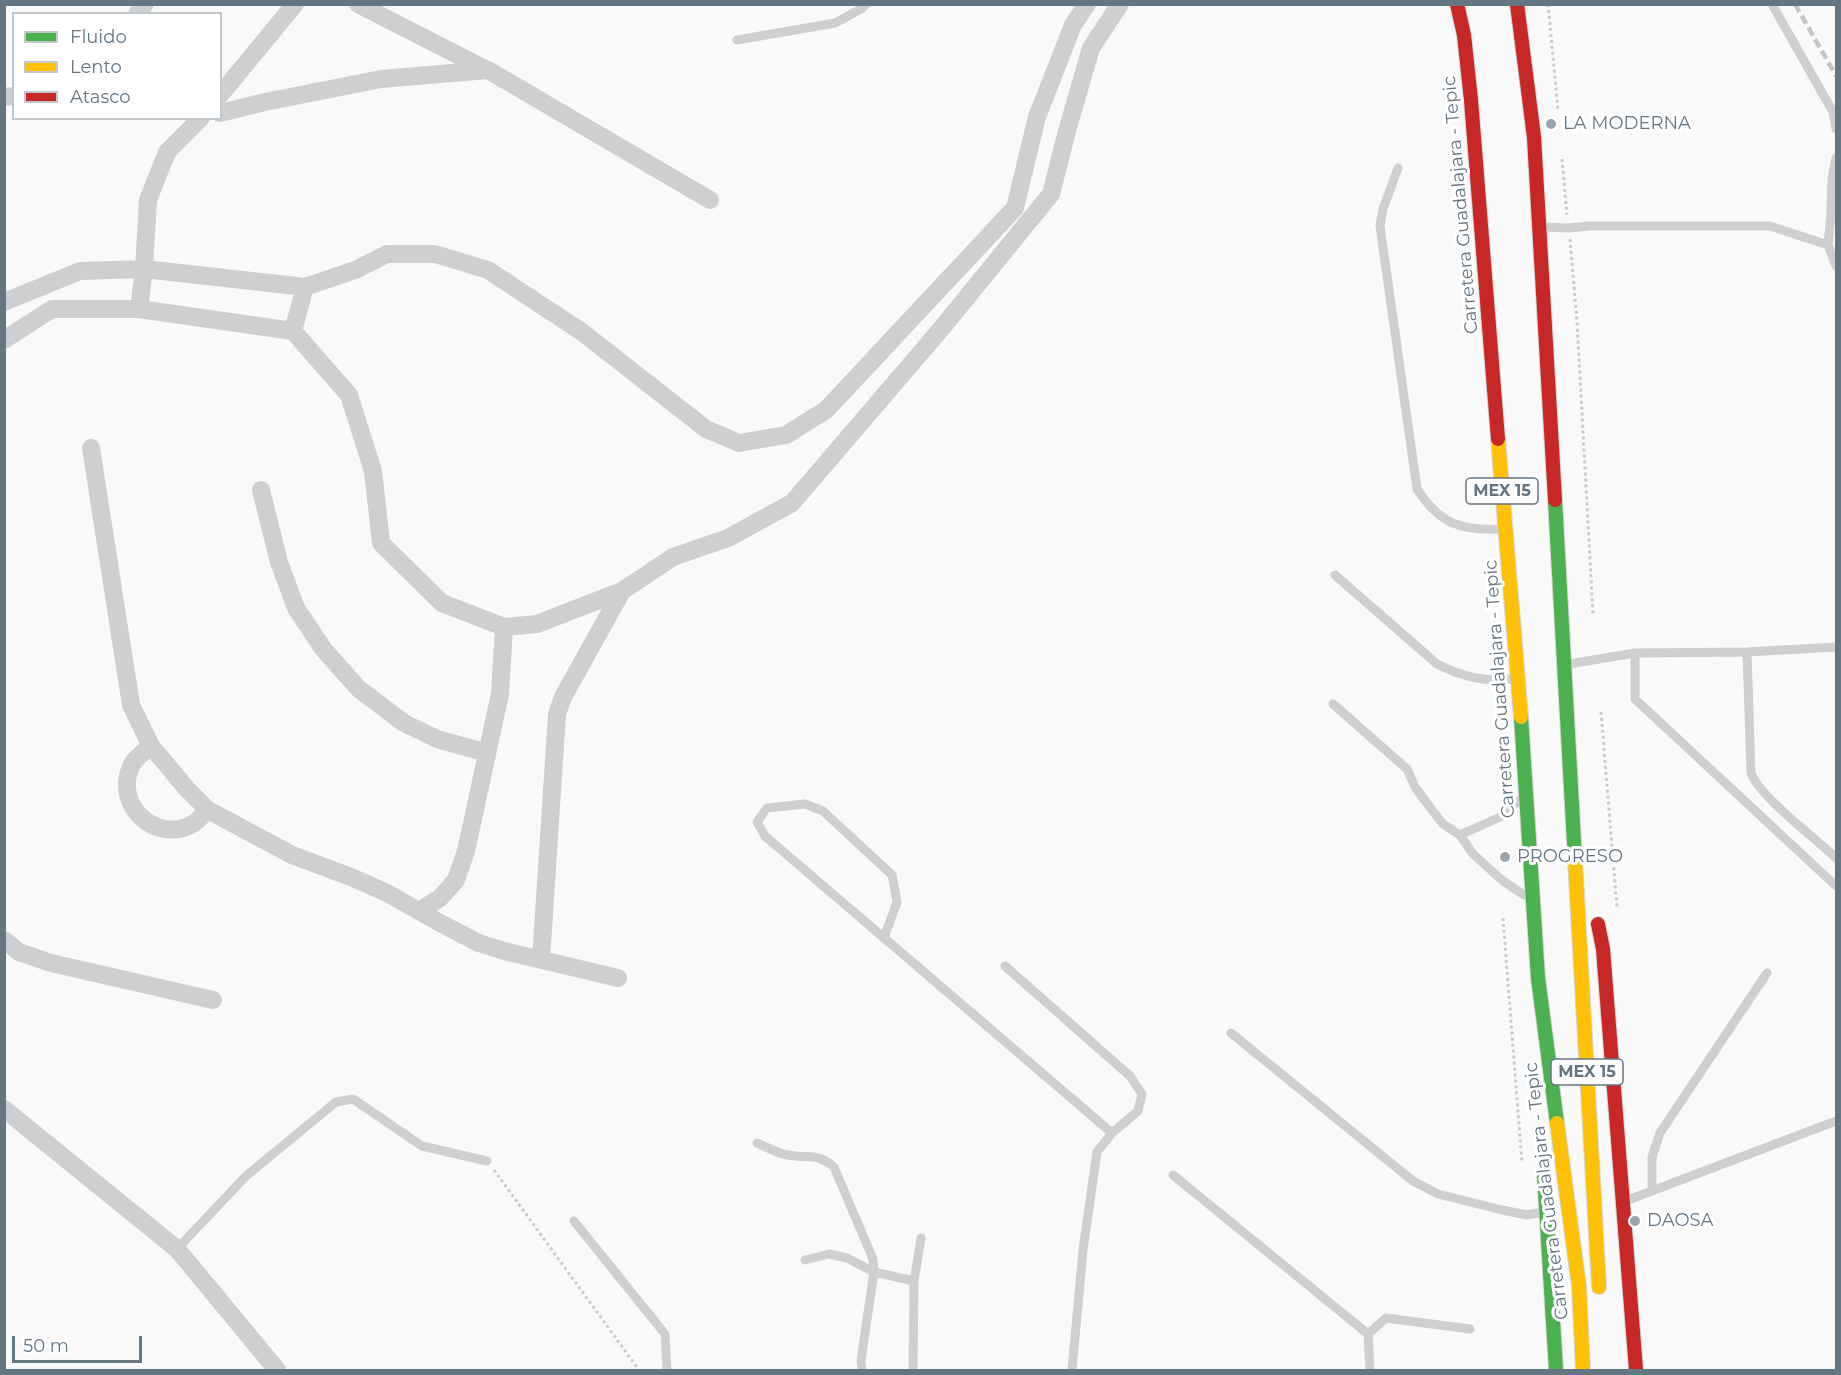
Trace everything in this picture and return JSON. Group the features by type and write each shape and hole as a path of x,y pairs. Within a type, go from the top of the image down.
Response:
{"highway":[{"name":"Carretera Guadalajara - Tepic","path":"1457,4 1464,35 1471,100 1527,793 1538,978 1579,1287 1583,1371"},
{"name":"MEX 15","path":"1517,4 1534,137 1601,1304"},
{"path":"1570,773 1589,879"},
{"path":"1596,914 1603,949 1636,1371"},
{"path":"1535,1062 1538,978"},
{"path":"1543,1165 1556,1371"}],"street":[{"path":"222,93 295,4"},
{"path":"358,4 488,70 710,200"},
{"path":"4,302 81,271 144,269 306,287 355,270 387,254 435,254 488,270 582,332 706,429 740,443 786,435 826,410 1015,208 1038,117 1073,25 1087,4"},
{"path":"4,340 52,309 139,309 293,331 349,395 373,471 381,543 442,603 504,627 537,624 622,591 673,557 728,538 792,503 941,329 1051,194 1091,48 1120,4"},
{"path":"222,113 381,79 488,70"},
{"path":"1048,89 1076,100"},
{"path":"139,309 148,200 167,152 199,120"},
{"path":"1025,166 1056,175"},
{"path":"293,331 306,287"},
{"path":"918,312 941,329"},
{"path":"91,448 131,705 151,746 187,789 208,810 292,855 378,889 479,943 618,978"},
{"path":"261,490 279,562 296,608 324,650 359,688 404,723 437,739 487,753"},
{"path":"541,960 557,714 563,697 622,591"},
{"path":"419,911 440,898 456,880 466,851 500,694 504,627"},
{"path":"151,746 134,762 126,784 131,806 147,823 169,830 191,825 208,810"},
{"path":"4,940 19,952 51,963 213,1000"},
{"path":"4,1109 177,1249 278,1371"}],"lane":[{"path":"737,40 835,23 866,4"},
{"path":"1773,6 1833,112 1836,129"},
{"path":"1836,158 1832,178 1828,245 1836,266"},
{"path":"1398,168 1383,209 1380,226 1417,489 1427,504 1451,524 1486,530 1506,528"},
{"path":"1539,226 1569,228 1589,226 1770,226 1828,245"},
{"path":"1335,575 1437,664 1456,673 1493,681 1518,678"},
{"path":"1564,664 1635,653 1747,652 1836,647"},
{"path":"1747,652 1751,773 1755,783 1836,858"},
{"path":"1635,653 1635,699 1836,886"},
{"path":"1333,704 1407,769 1415,787 1443,824 1460,835 1473,854 1486,867 1533,901"},
{"path":"1460,835 1500,817 1527,793"},
{"path":"884,938 897,902 892,875 824,811 805,804 767,808 758,822 765,836 884,938 1112,1133"},
{"path":"1005,966 1130,1076 1142,1094 1138,1111 1112,1133 1097,1152 1083,1250 1072,1371"},
{"path":"1652,1191 1652,1157 1660,1133 1767,973"},
{"path":"1231,1033 1413,1181 1437,1194 1502,1210 1527,1215 1546,1211"},
{"path":"177,1249 246,1176 336,1102 353,1099 422,1146 487,1161"},
{"path":"1623,1202 1836,1121"},
{"path":"757,1143 788,1155 815,1156 826,1160 834,1167 873,1259 874,1272 861,1360 862,1371"},
{"path":"1173,1175 1368,1334 1370,1371"},
{"path":"574,1221 665,1334 667,1371"},
{"path":"913,1371 914,1281 921,1238"},
{"path":"805,1260 829,1254 847,1258 874,1272 914,1281"},
{"path":"1368,1334 1386,1318 1470,1329"}],"path":[{"path":"1548,4 1558,111"},
{"path":"1562,158 1577,321 1593,615"},
{"path":"1503,918 1515,1088"},
{"path":"487,1161 639,1371"}],"railway":[{"path":"1795,4 1836,76"}],"traffic: fast":[{"path":"1555,500 1575,860"},
{"path":"1521,717 1538,978 1557,1123"},
{"path":"1544,1174 1556,1370"}],"traffic: slow":[{"path":"1498,439 1521,717"},
{"path":"1575,860 1599,1287"},
{"path":"1557,1123 1579,1286 1583,1370"}],"traffic: jam":[{"path":"1457,4 1464,35 1471,100 1498,439"},
{"path":"1517,4 1534,137 1555,500"},
{"path":"1598,924 1603,949 1636,1370"}],"place":[{"name":"LA MODERNA","path":"1551,124"},
{"name":"PROGRESO","path":"1505,857"},
{"name":"DAOSA","path":"1635,1221"}]}
